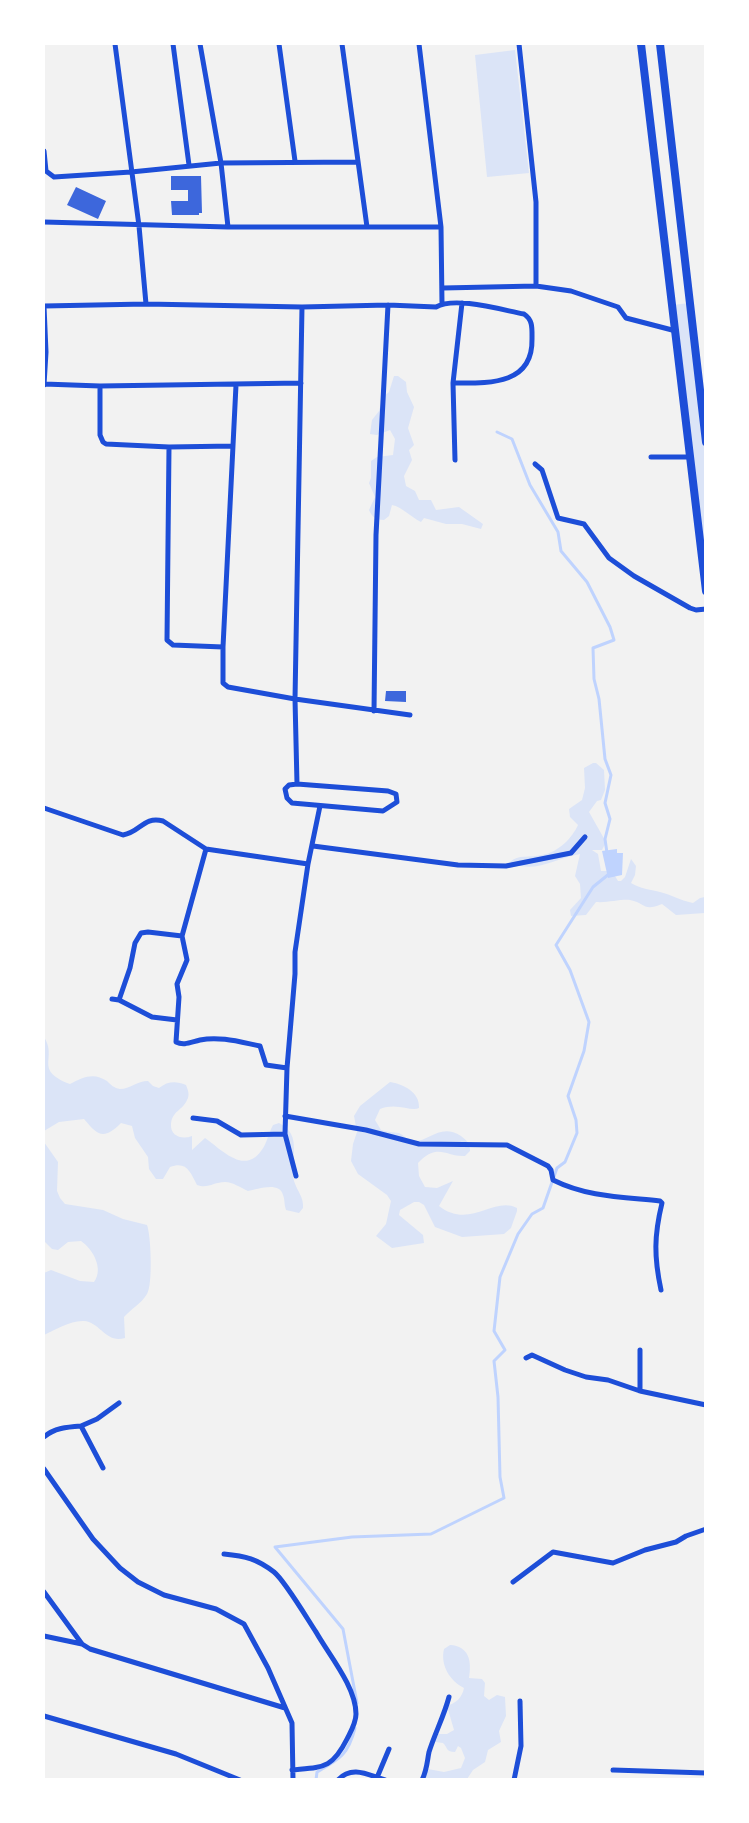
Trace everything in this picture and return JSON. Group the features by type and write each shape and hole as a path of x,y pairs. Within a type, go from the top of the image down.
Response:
{"main road":[{"path":"641,44 705,591"},
{"path":"660,44 705,442"},
{"path":"673,305 689,303"}],"street":[{"path":"115,44 139,226 146,304"},
{"path":"173,44 189,165"},
{"path":"200,44 221,163 228,227"},
{"path":"279,44 295,161"},
{"path":"342,44 367,227"},
{"path":"419,44 441,227 442,303"},
{"path":"519,44 529,118 536,202 536,286"},
{"path":"44,151 46,171 54,177 221,163 358,162"},
{"path":"44,222 139,226 441,227"},
{"path":"442,288 536,286 571,291 618,307 626,318 676,331"},
{"path":"301,383 44,385 46,352 44,306 146,304 436,307 442,303 462,303 524,314 531,321 532,345 526,362 514,375 500,381 486,383 453,383"},
{"path":"454,460 453,383 462,303"},
{"path":"374,711 376,535 388,305"},
{"path":"297,784 295,699 302,307"},
{"path":"236,385 223,647 222,679 225,685 295,699 410,715"},
{"path":"100,386 100,435 106,444 169,447 233,446"},
{"path":"169,447 167,640 173,645 223,647"},
{"path":"651,457 690,457"},
{"path":"535,464 542,470 558,518 584,524 609,558 634,576 690,608 705,609"},
{"path":"297,784 388,791 398,797 397,802 383,811 289,802 284,791 286,786 297,784"},
{"path":"296,1176 285,1134 287,1068 295,952 308,864 320,806"},
{"path":"44,808 123,835 134,832 152,819 163,821 206,849 308,864"},
{"path":"313,846 458,865 506,866 571,853 585,837"},
{"path":"206,849 182,936 186,960 177,984 179,997 176,1041 178,1044 211,1039 260,1046 266,1065 287,1068"},
{"path":"119,1000 130,968 135,943 141,933 182,936"},
{"path":"112,999 119,1000 152,1017 177,1020"},
{"path":"285,1116 366,1130 418,1144 507,1145 548,1166 553,1180 568,1187 603,1196 661,1201 655,1239 655,1264 661,1290"},
{"path":"193,1119 217,1121 242,1136 285,1134"},
{"path":"640,1350 640,1391"},
{"path":"525,1358 532,1355 565,1370 608,1380 640,1391 705,1405"},
{"path":"44,1437 62,1428 81,1426 97,1419 119,1403"},
{"path":"81,1426 103,1468"},
{"path":"44,1468 93,1539 120,1568 138,1582 164,1595 216,1609 244,1624 268,1668 294,1730 293,1779"},
{"path":"513,1582 553,1552 613,1563 645,1550 676,1542 705,1529"},
{"path":"224,1554 248,1556 276,1574 310,1623 351,1691 356,1713 353,1727 342,1750 333,1762 316,1768 292,1770"},
{"path":"44,1592 81,1644"},
{"path":"44,1636 81,1644 122,1660 285,1708"},
{"path":"422,1779 427,1772 429,1753 445,1714 449,1697"},
{"path":"514,1779 518,1771 521,1746 520,1701"},
{"path":"44,1716 176,1754 240,1779"},
{"path":"376,1778 389,1749"},
{"path":"338,1779 353,1770 385,1779"},
{"path":"613,1770 673,1774 705,1773"},
{"path":"636,1779 639,1771"}],"shaded area":[{"path":"515,50 529,173 487,177 475,55"},
{"path":"689,303 705,446 705,591 673,305"},
{"path":"394,376 406,382 407,392 414,407 408,428 414,445 409,450 412,460 404,476 406,486 415,491 419,500 431,500 436,510 459,507 483,524 481,529 424,518 421,522 392,505 389,516 384,520 377,519 370,512 375,497 369,483 371,461 377,457 393,455 395,439 390,430 377,435 370,434 372,420 379,411 383,397 389,392"},
{"path":"593,763 604,770 605,790 601,800 597,801 589,812 606,842 602,850 592,850 598,854 601,871 612,871 618,881 621,881 625,877 631,859 636,866 631,883 693,903 705,897 705,913 676,915 662,904 648,907 626,900 596,902 586,915 571,916 570,910 581,898 580,884 575,876 580,854 536,866 519,866 510,862 520,857 548,853 559,848 572,835 578,825 570,817 569,809 582,800 585,788 584,768"},
{"path":"44,1037 48,1045 49,1069 59,1079 70,1084 93,1076 102,1078 120,1089 148,1081 159,1088 172,1082 186,1085 188,1098 173,1116 171,1128 177,1136 184,1138 192,1136 192,1150 205,1138 233,1158 247,1161 261,1151 273,1125 279,1123 287,1128 293,1141 294,1181 303,1208 299,1213 286,1210 284,1197 278,1188 248,1191 228,1182 197,1185 187,1169 180,1165 170,1167 163,1179 156,1179 149,1169 148,1157 135,1138 132,1126 121,1123 110,1132 101,1134 84,1119 59,1122 44,1131"},
{"path":"390,1082 414,1093 419,1102 419,1108 392,1106 380,1109 375,1120 381,1130 399,1133 411,1141 423,1140 446,1131 461,1136 468,1142 470,1148 465,1156 442,1152 431,1153 418,1163 419,1176 425,1187 437,1188 453,1181 439,1206 450,1212 461,1215 499,1206 508,1205 517,1208 511,1228 504,1234 462,1237 435,1227 424,1205 414,1202 400,1210 399,1215 423,1235 424,1243 392,1248 376,1236 386,1224 391,1201 387,1195 358,1174 351,1161 357,1132 354,1116 360,1106"},
{"path":"44,1142 58,1162 57,1191 65,1204 103,1210 123,1219 147,1225 151,1260 149,1289 142,1301 124,1317 125,1338 118,1339 108,1336 90,1322 84,1321 69,1324 44,1335 44,1273 51,1270 80,1281 94,1282 98,1271 93,1254 81,1241 68,1242 58,1250 52,1249 44,1241"},
{"path":"450,1645 465,1651 470,1666 469,1678 482,1679 485,1683 484,1696 489,1700 497,1695 505,1697 506,1716 499,1731 501,1742 488,1750 485,1762 473,1770 467,1779 423,1780 428,1769 444,1772 461,1768 465,1758 458,1746 455,1752 452,1752 443,1743 435,1742 437,1734 447,1734 454,1730 447,1706 458,1700 464,1688 450,1677 443,1661 444,1649"}],"water":[{"path":"617,849 617,853 623,853 622,875 608,878 602,851"}],"building":[{"path":"171,176 201,176 202,213 172,215 171,201 188,201 188,190 171,190"},
{"path":"76,187 106,201 98,219 67,205"},
{"path":"386,691 406,691 406,702 385,701"}],"waterway":[{"path":"497,432 512,439 530,485 558,532 561,551 587,582 610,627 614,640 593,648 594,679 599,699 605,759 611,775 605,803 610,819 605,839 607,853"},
{"path":"357,1703 343,1629 275,1547 352,1537 431,1534 504,1498 500,1477 498,1397 494,1361 505,1350 494,1331 500,1277 518,1234 532,1214 543,1208 557,1168 565,1162 577,1133 576,1120 568,1096 584,1051 589,1022 570,970 556,945 593,887 609,874"},
{"path":"316,1780 317,1772 346,1750 355,1728"}]}
